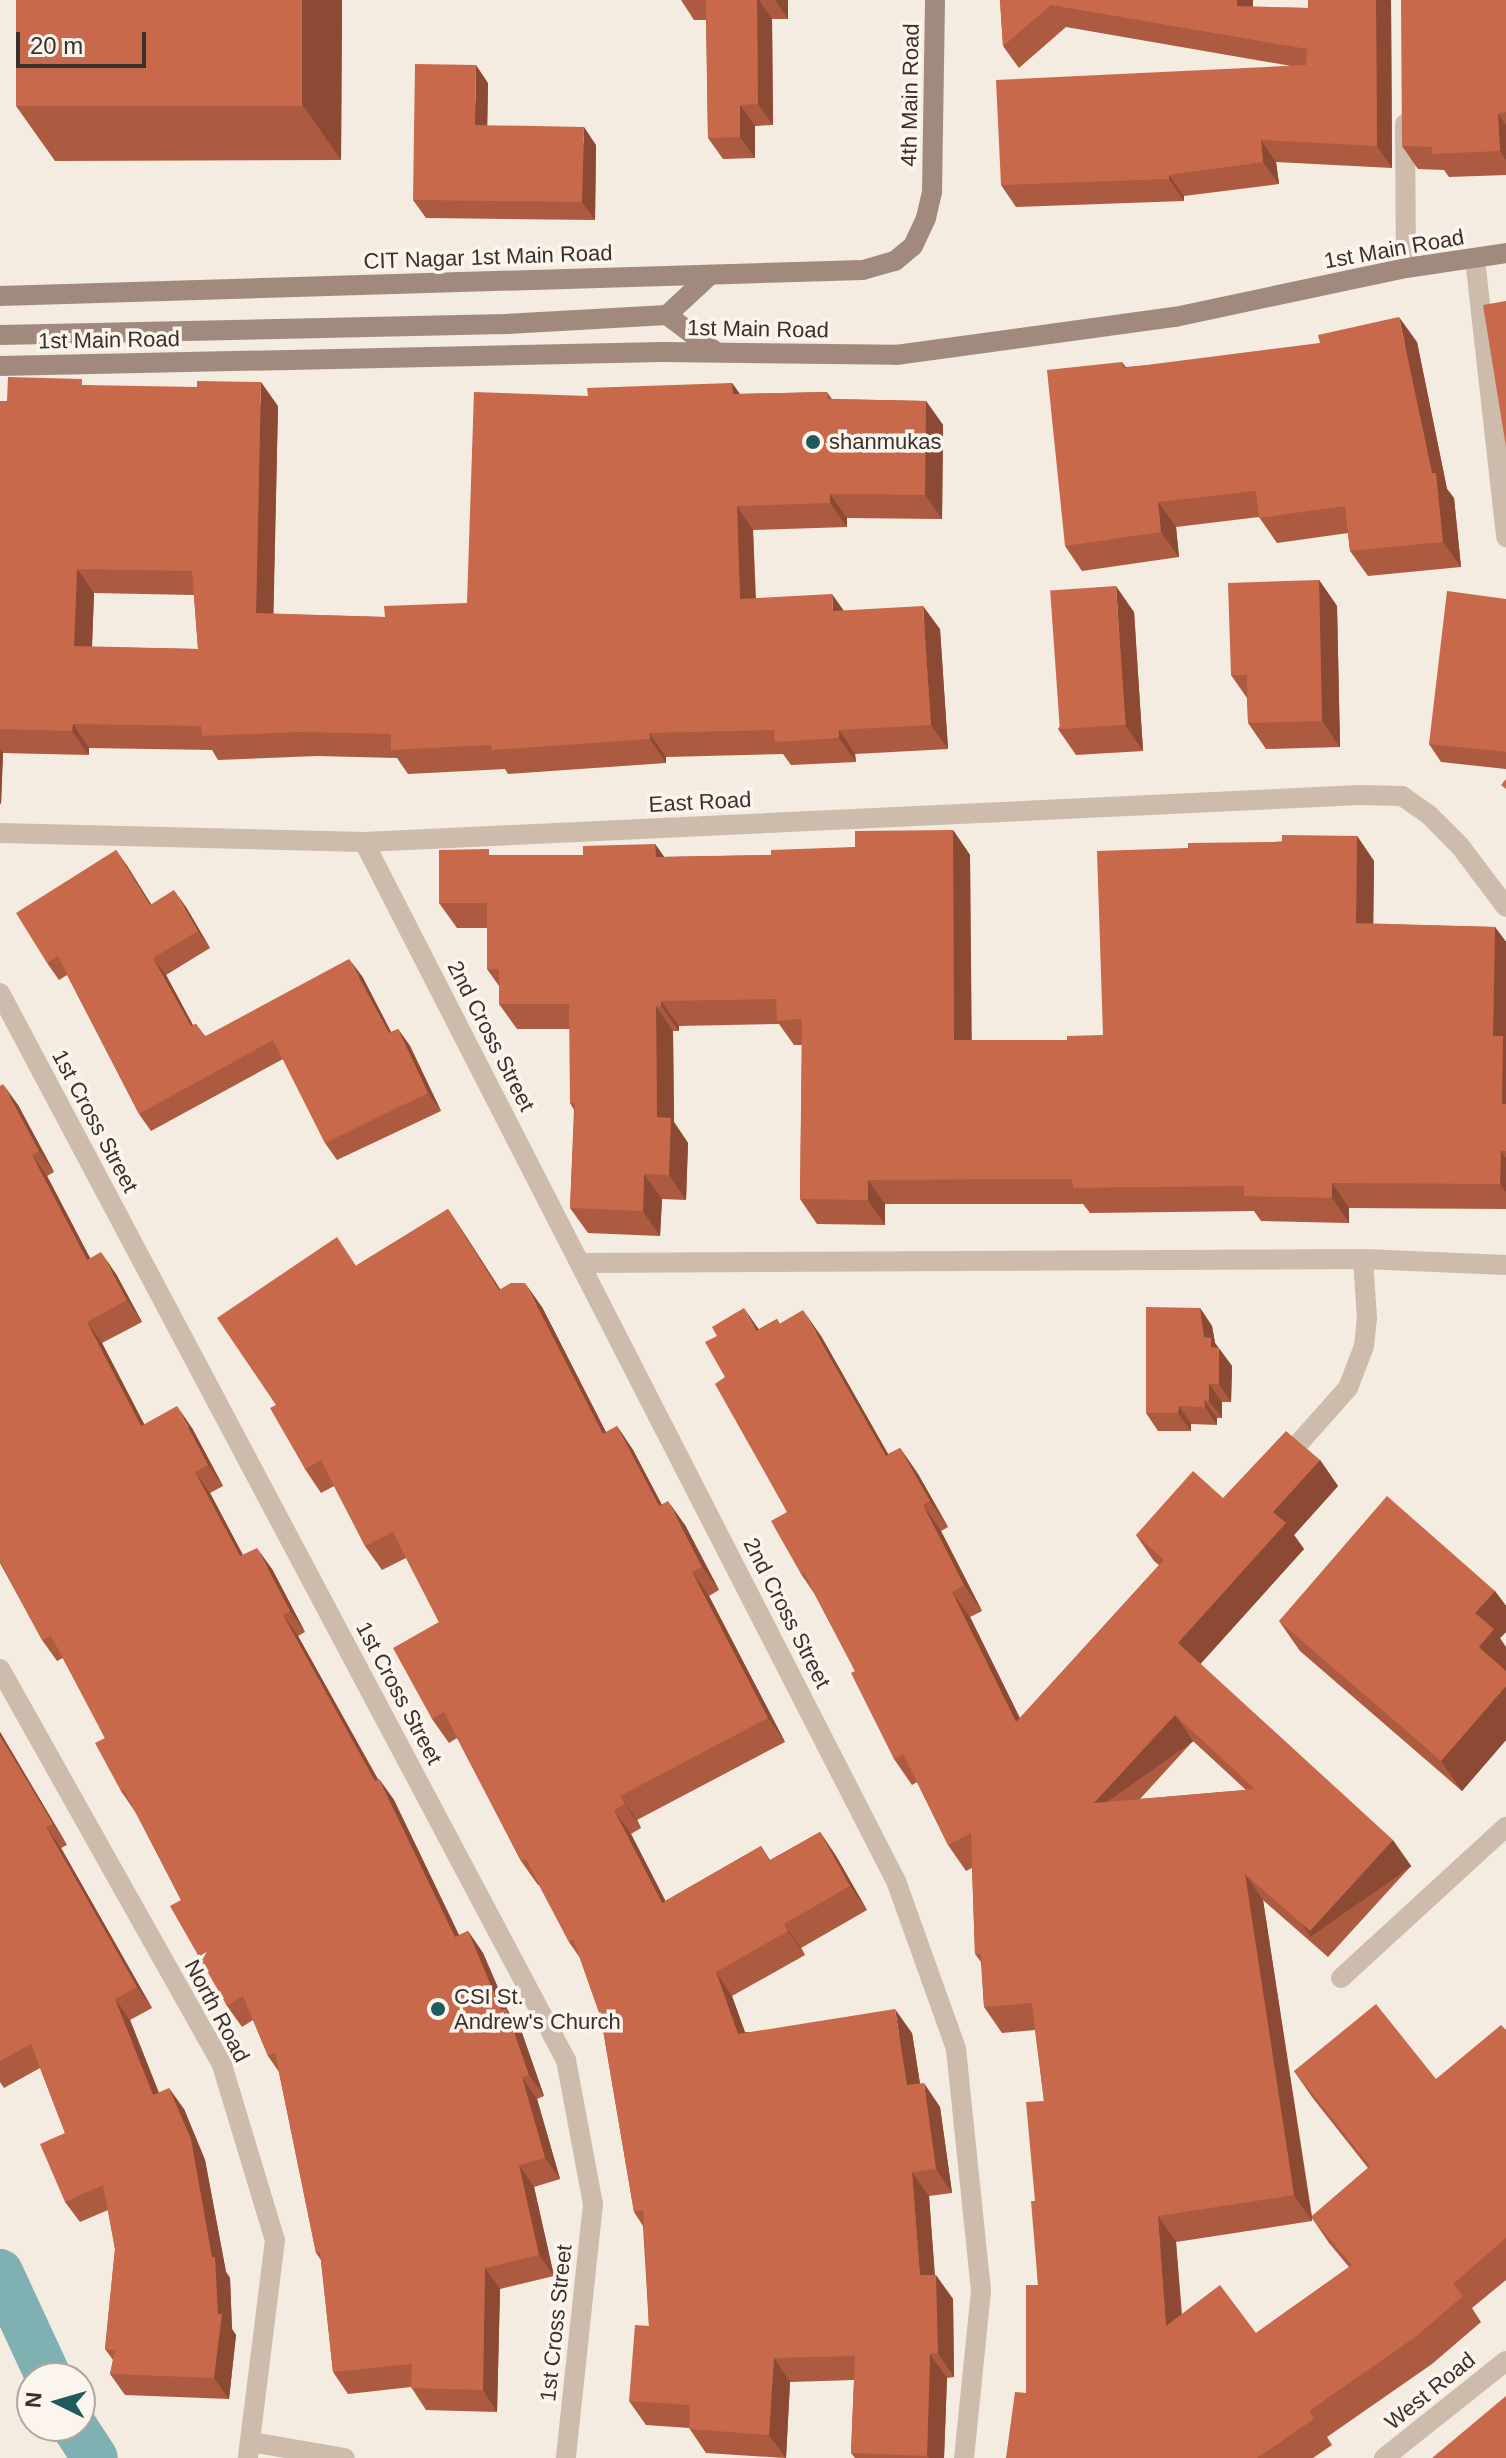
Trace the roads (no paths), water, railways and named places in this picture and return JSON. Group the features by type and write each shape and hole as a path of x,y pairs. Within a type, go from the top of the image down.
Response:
{"main road":[{"name":"4th Main Road","path":"932,192 935,0"},
{"name":"CIT Nagar 1st Main Road","path":"0,296 863,270 895,261 913,246 926,218 932,192"},
{"name":"1st Main Road","path":"0,366 716,352 896,355 1175,317 1406,268 1506,253"},
{"path":"0,335 506,324 667,315 710,275"},
{"path":"667,315 716,352"}],"street":[{"path":"1405,110 1406,268"},
{"path":"1475,259 1506,537"},
{"name":"East Road","path":"0,833 364,842 1359,795 1402,796 1429,815 1460,846 1506,907"},
{"name":"2nd Cross Street","path":"364,842 896,1881 956,2049 981,2291 964,2458"},
{"name":"1st Cross Street","path":"0,993 566,2060 593,2204 566,2458"},
{"path":"582,1263 1363,1259 1506,1265"},
{"path":"1284,1460 1348,1388 1364,1346 1367,1319 1363,1259"},
{"name":"North Road","path":"0,1669 222,2065 275,2240 249,2450"},
{"path":"1341,1978 1506,1827"},
{"name":"West Road","path":"1384,2458 1506,2361"},
{"path":"249,2450 345,2458"}],"waterway":[{"path":"0,2272 42,2362"},
{"path":"84,2442 95,2458"}],"place":[{"name":"shanmukas","path":"813,442"},
{"name":"CSI St. Andrew's Church","path":"438,2009"}]}
